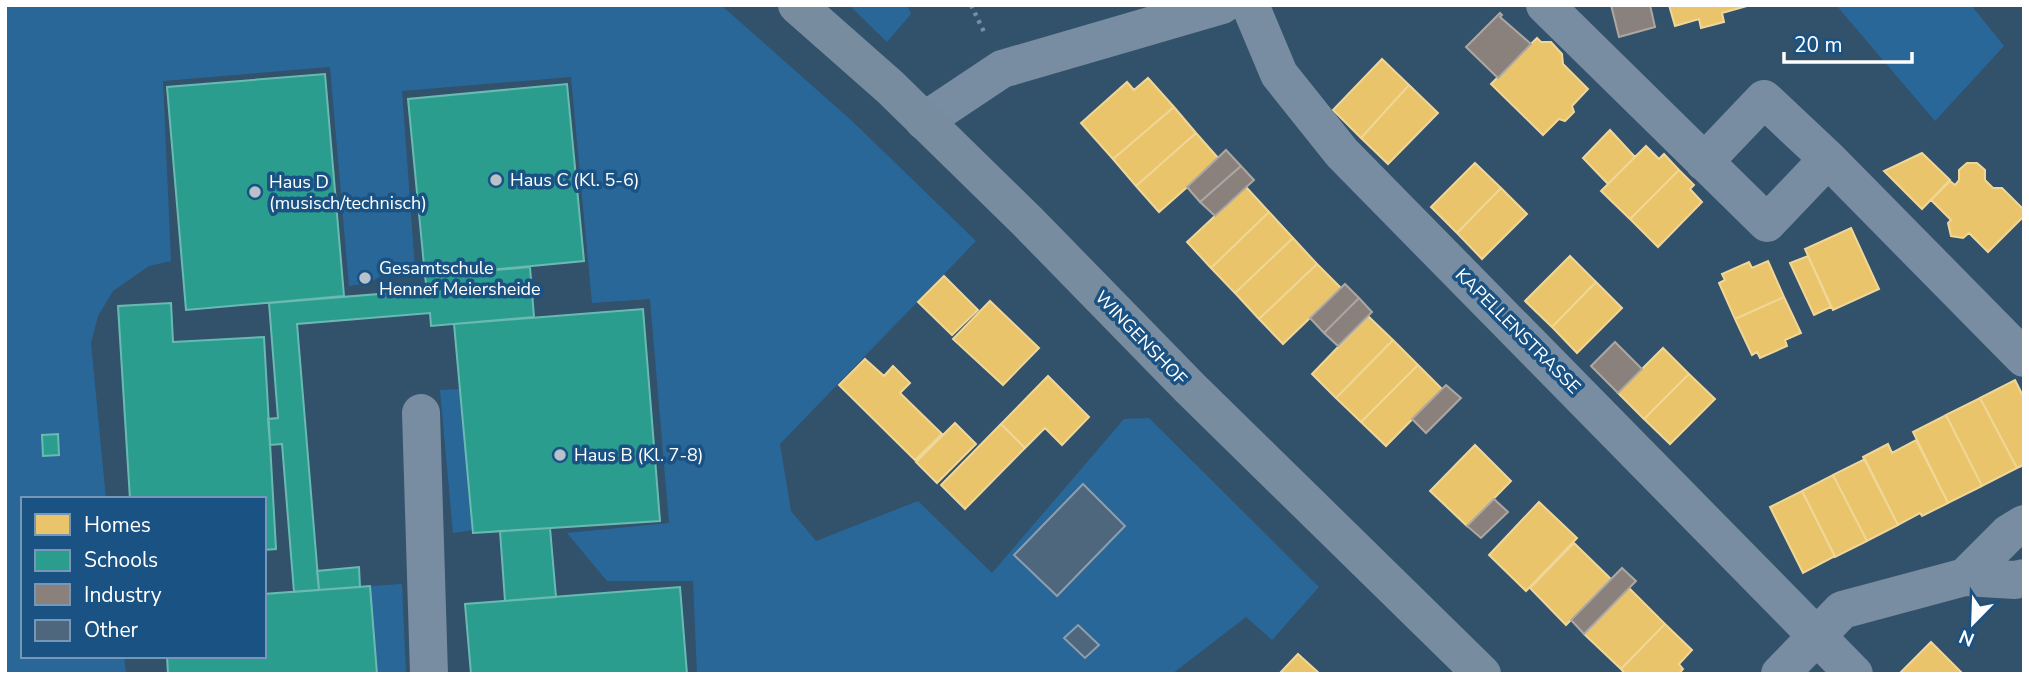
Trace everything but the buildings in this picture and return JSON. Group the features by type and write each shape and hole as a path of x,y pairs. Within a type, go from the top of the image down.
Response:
{"main road":[{"name":"WINGENSHOF","path":"797,5 890,87 1028,222 1190,388 1482,674"}],"street":[{"path":"924,121 1002,69 1222,5"},
{"name":"KAPELLENSTRASSE","path":"1250,5 1279,75 1342,153 1854,674"},
{"path":"1545,5 1767,223 1828,159"},
{"path":"1704,162 1764,99 1828,159 2024,358"},
{"path":"421,413 429,674"},
{"path":"1965,577 2009,533 2024,524"},
{"path":"1780,674 1842,610 1965,577 2015,580 2024,578"}],"shaded area":[{"path":"5,5 721,5 852,121 976,241 780,444 791,511 816,541 918,501 992,573 1124,419 1149,418 1319,587 1272,640 1246,617 1172,674 697,674 693,581 607,581 567,533 669,523 650,299 592,303 571,77 402,91 415,269 389,271 369,283 349,286 330,67 163,81 171,261 149,266 113,291 98,316 91,343 106,497 21,497 21,658 124,658 126,674 5,674"},
{"path":"849,5 907,5 911,14 887,42"},
{"path":"1836,5 1971,5 2004,46 1935,121"},
{"path":"460,389 473,530 453,533 440,390"},
{"path":"402,584 406,674 377,674 370,586"}],"place":[{"name":"Haus C (Kl. 5-6)","path":"496,180"},
{"name":"Haus D (musisch/technisch)","path":"255,192"},
{"name":"Gesamtschule Hennef Meiersheide","path":"365,278"},
{"name":"Haus B (Kl. 7-8)","path":"560,455"}]}
